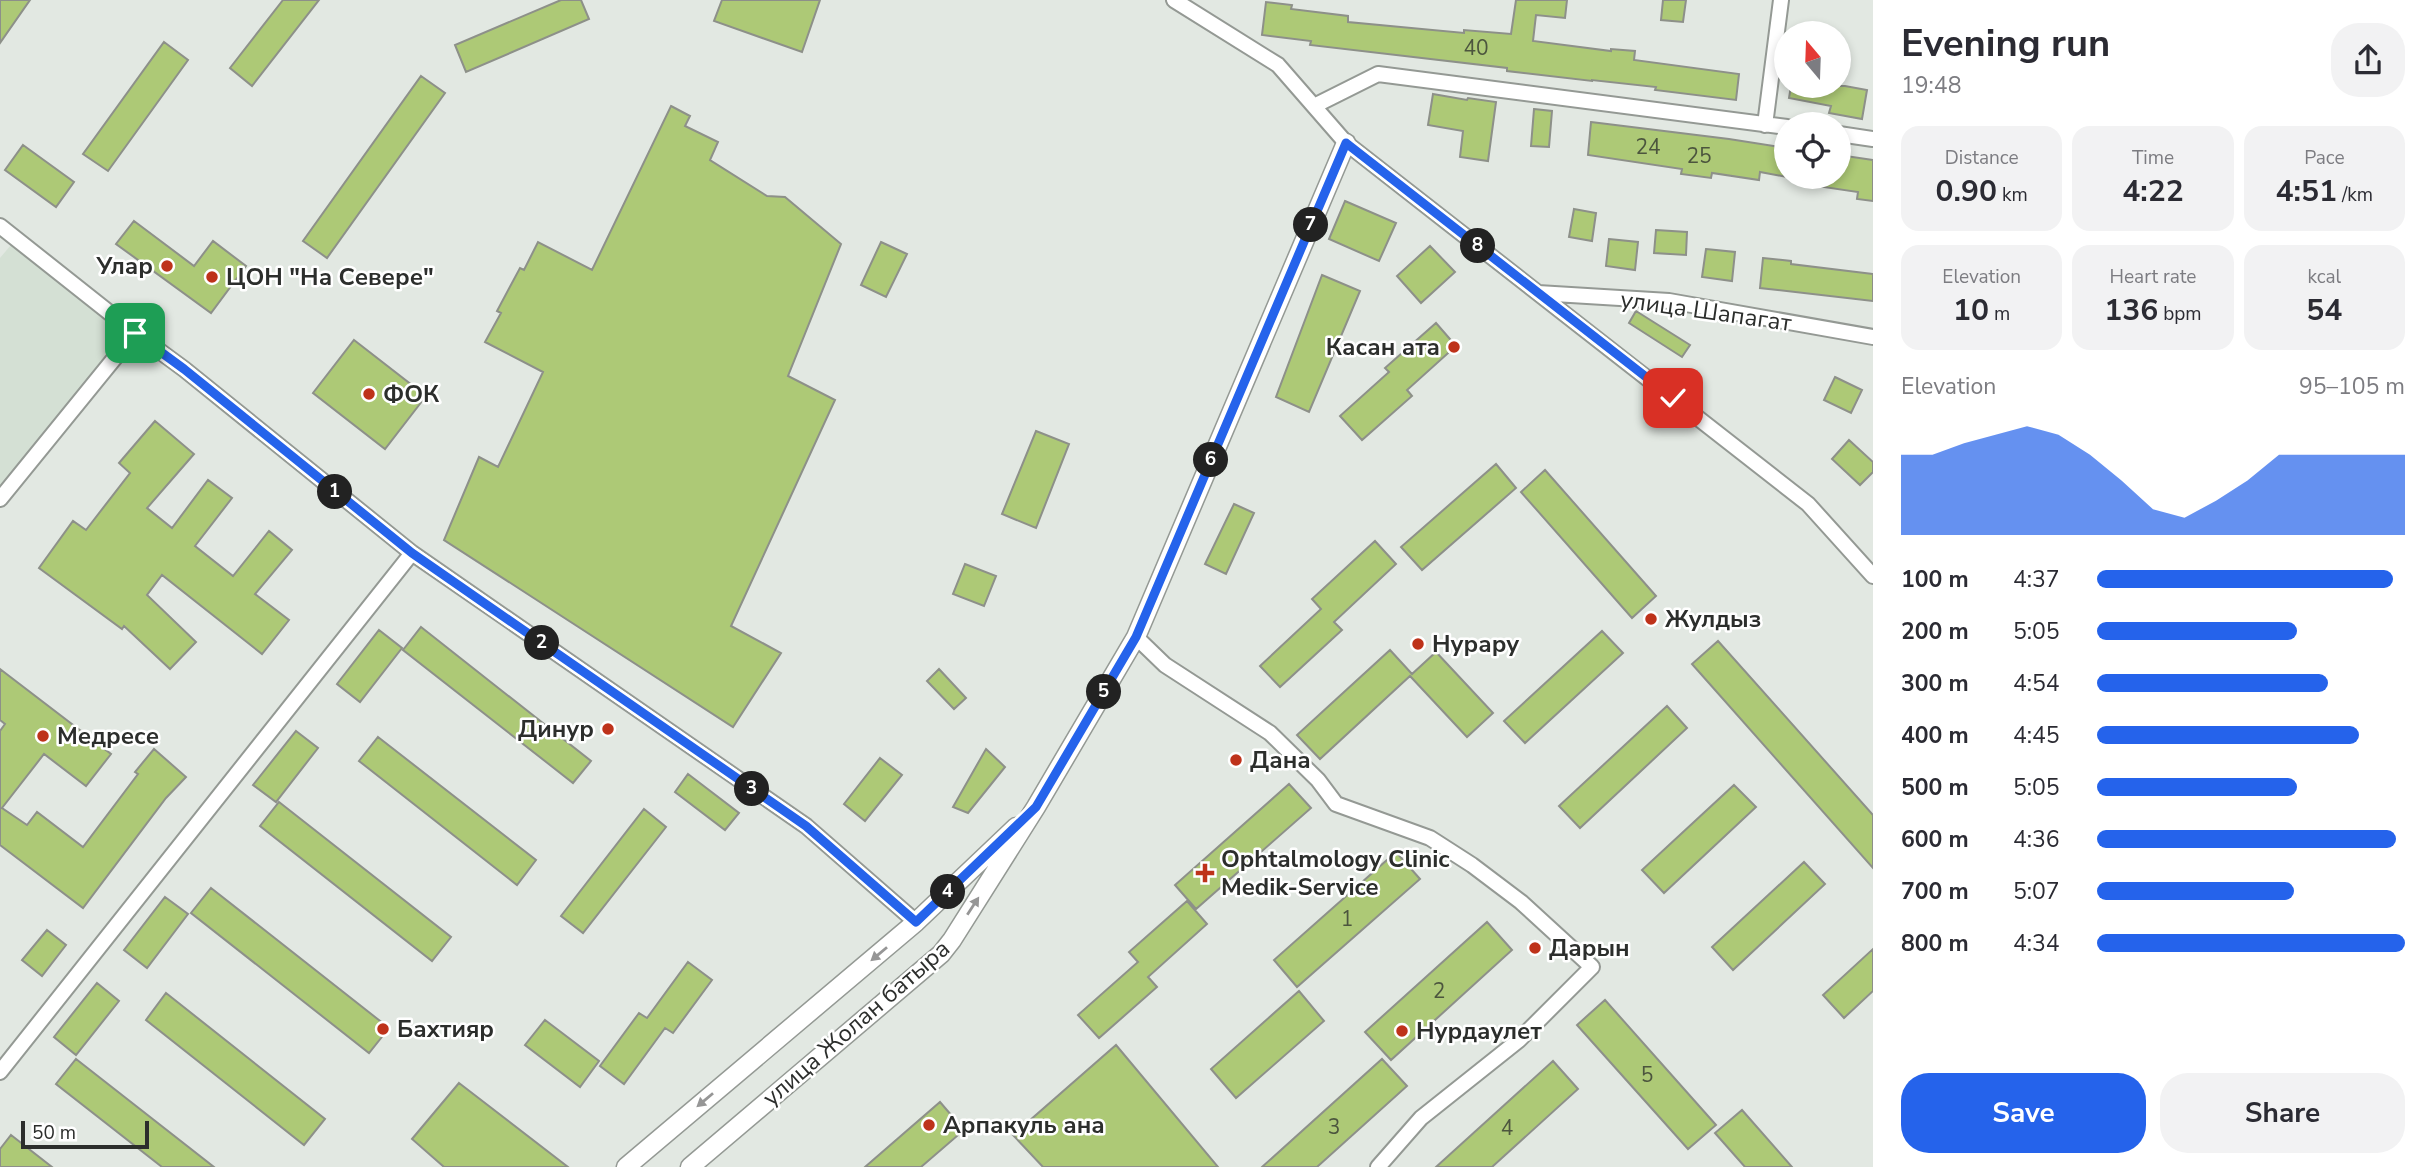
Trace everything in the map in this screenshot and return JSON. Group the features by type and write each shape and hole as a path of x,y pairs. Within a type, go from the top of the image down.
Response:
{"street":[{"path":"1174,0 1278,65 1346,143 1808,504 1873,576"},
{"path":"1765,125 1781,0"},
{"path":"1314,106 1378,74 1774,126"},
{"path":"1851,136 1873,139"},
{"name":"улица Жолан батыра","path":"690,1167 941,954 1036,807 1136,637 1346,143"},
{"path":"0,226 184,369 412,553 806,826 916,922"},
{"name":"улица Шапагат","path":"1538,293 1669,301 1873,338"},
{"path":"0,499 135,333"},
{"path":"0,1072 412,553"},
{"path":"1136,637 1165,664 1270,733 1318,780 1336,804 1430,838 1521,902 1592,967 1519,1040 1421,1118 1378,1167"},
{"path":"626,1167 916,922 1036,807"}],"shaded area":[{"path":"11,245 130,329 0,489 0,258"}],"building":[{"path":"0,0 30,0 0,43"},
{"path":"283,0 319,0 252,86 230,68"},
{"path":"561,0 581,0 589,19 466,72 455,45"},
{"path":"722,0 820,0 802,52 714,21"},
{"path":"1516,0 1567,0 1565,18 1536,15 1533,41 1611,51 1635,51 1634,60 1739,74 1736,100 1655,90 1656,87 1310,45 1311,41 1262,35 1266,2 1292,5 1291,9 1348,16 1348,22 1464,33 1464,30 1511,34"},
{"path":"1663,0 1686,0 1683,22 1661,20"},
{"path":"164,42 188,60 108,171 83,154"},
{"path":"421,76 445,93 327,258 303,241"},
{"path":"1852,87 1867,90 1862,119 1851,117 1851,112 1829,112 1831,106 1789,98 1852,98"},
{"path":"1433,94 1496,102 1488,161 1460,157 1463,131 1428,125"},
{"path":"671,106 690,116 685,126 718,142 710,160 767,196 785,197 841,244 788,376 835,400 731,626 781,653 733,727 444,540 479,457 498,467 543,372 485,342 501,313 497,311 520,268 524,270 538,242 592,270"},
{"path":"1534,109 1552,111 1549,147 1531,146"},
{"path":"1591,122 1774,146 1774,175 1760,172 1759,180 1712,173 1711,178 1681,174 1682,169 1588,155"},
{"path":"23,145 74,182 56,207 5,170"},
{"path":"1851,157 1873,160 1873,201 1857,199 1858,192 1837,189 1851,189"},
{"path":"1345,201 1396,223 1379,261 1329,239"},
{"path":"1574,209 1596,213 1592,241 1569,237"},
{"path":"134,221 194,266 213,241 246,266 211,313 116,244"},
{"path":"1656,230 1687,232 1686,255 1654,253"},
{"path":"1609,239 1638,242 1635,270 1606,266"},
{"path":"881,242 907,254 886,297 861,285"},
{"path":"1430,246 1455,272 1421,303 1397,276"},
{"path":"1706,249 1735,252 1732,281 1702,277"},
{"path":"1763,258 1873,274 1873,301 1760,288"},
{"path":"1322,275 1360,291 1309,412 1276,397"},
{"path":"1636,311 1690,345 1682,357 1629,323"},
{"path":"1436,323 1456,346 1407,390 1412,396 1362,440 1340,416 1389,372 1385,368"},
{"name":"ФОК","path":"354,340 426,396 385,449 313,393"},
{"path":"1835,377 1862,390 1851,413 1824,400"},
{"path":"155,421 194,454 147,508 172,528 208,480 232,498 195,546 233,576 269,531 292,550 255,594 289,620 262,654 162,575 147,595 196,642 170,669 124,626 122,629 39,568 73,521 86,530 130,473 119,463"},
{"path":"1036,431 1069,444 1036,528 1002,514"},
{"path":"1849,440 1873,462 1873,472 1860,485 1832,459"},
{"path":"1496,464 1516,488 1422,570 1401,547"},
{"path":"1545,470 1656,596 1632,618 1521,492"},
{"path":"1234,504 1254,513 1226,574 1205,564"},
{"path":"1375,541 1396,564 1334,622 1342,630 1280,687 1260,666 1321,609 1312,599"},
{"path":"965,564 996,576 984,606 953,594"},
{"path":"421,627 591,761 573,783 403,650"},
{"path":"379,630 402,648 360,702 337,684"},
{"path":"1602,631 1623,653 1525,743 1504,721"},
{"path":"1718,641 1873,815 1873,868 1692,664"},
{"path":"1390,650 1412,674 1436,652 1493,713 1467,737 1410,676 1320,759 1297,735"},
{"path":"0,669 111,754 86,786 44,754 2,808 27,825 37,812 83,847 154,749 186,777 166,798 83,908 0,845 0,731 5,724 0,720"},
{"path":"939,669 966,698 954,709 927,681"},
{"path":"1667,706 1687,728 1580,828 1559,806"},
{"path":"296,731 318,748 276,802 253,785"},
{"path":"378,737 536,860 517,885 359,761"},
{"path":"986,749 1005,767 968,813 953,807"},
{"path":"880,758 902,775 865,821 844,804"},
{"path":"688,774 739,813 725,830 675,792"},
{"path":"1289,784 1311,808 1196,909 1175,885"},
{"path":"1734,785 1756,807 1664,893 1642,870"},
{"path":"279,802 451,937 432,961 260,826"},
{"path":"644,809 666,827 583,933 561,916"},
{"path":"1396,852 1420,879 1297,987 1274,960"},
{"path":"1804,862 1825,884 1733,970 1712,947"},
{"path":"211,888 389,1028 369,1053 191,913"},
{"path":"165,897 188,914 147,968 124,950"},
{"path":"1187,901 1207,924 1148,977 1157,987 1099,1038 1078,1015 1138,962 1129,952"},
{"path":"1487,922 1512,950 1391,1060 1365,1032"},
{"path":"47,930 66,945 42,976 22,960"},
{"path":"1873,949 1873,991 1844,1018 1823,995"},
{"path":"688,962 712,980 673,1033 665,1028 624,1084 600,1066 639,1013 647,1018"},
{"path":"97,983 119,1001 76,1055 54,1037"},
{"path":"1299,991 1324,1021 1236,1098 1211,1069"},
{"path":"166,993 325,1119 304,1145 146,1020"},
{"path":"1605,1000 1716,1125 1688,1149 1577,1025"},
{"path":"545,1020 599,1061 580,1087 525,1045"},
{"path":"1116,1045 1218,1167 1043,1167 1013,1135"},
{"path":"76,1059 214,1167 162,1167 56,1084"},
{"path":"1382,1059 1407,1086 1317,1167 1262,1167"},
{"path":"1553,1061 1578,1089 1492,1167 1436,1167"},
{"path":"459,1083 568,1167 444,1167 412,1139"},
{"path":"940,1102 964,1130 921,1167 865,1167"},
{"path":"1742,1110 1792,1167 1745,1167 1715,1133"},
{"path":"11,1135 52,1167 0,1167 0,1149"}],"place":[{"name":"Улар","path":"167,266"},
{"name":"ЦОН \"На Севере\"","path":"212,277"},
{"name":"Касан ата","path":"1454,347"},
{"name":"ФОК","path":"369,394"},
{"name":"Жулдыз","path":"1651,619"},
{"name":"Нурару","path":"1418,644"},
{"name":"Динур","path":"608,729"},
{"name":"Медресе","path":"43,736"},
{"name":"Дана","path":"1236,760"},
{"name":"Ophtalmology Clinic Medik-Service","path":"1205,873"},
{"name":"Дарын","path":"1535,948"},
{"name":"Бахтияр","path":"383,1029"},
{"name":"Нурдаулет","path":"1402,1031"},
{"name":"Арпакуль ана","path":"929,1125"}],"route":[{"path":"135,333 184,369 412,553 806,826 916,922 1036,807 1136,637 1346,143 1673,398"}]}
